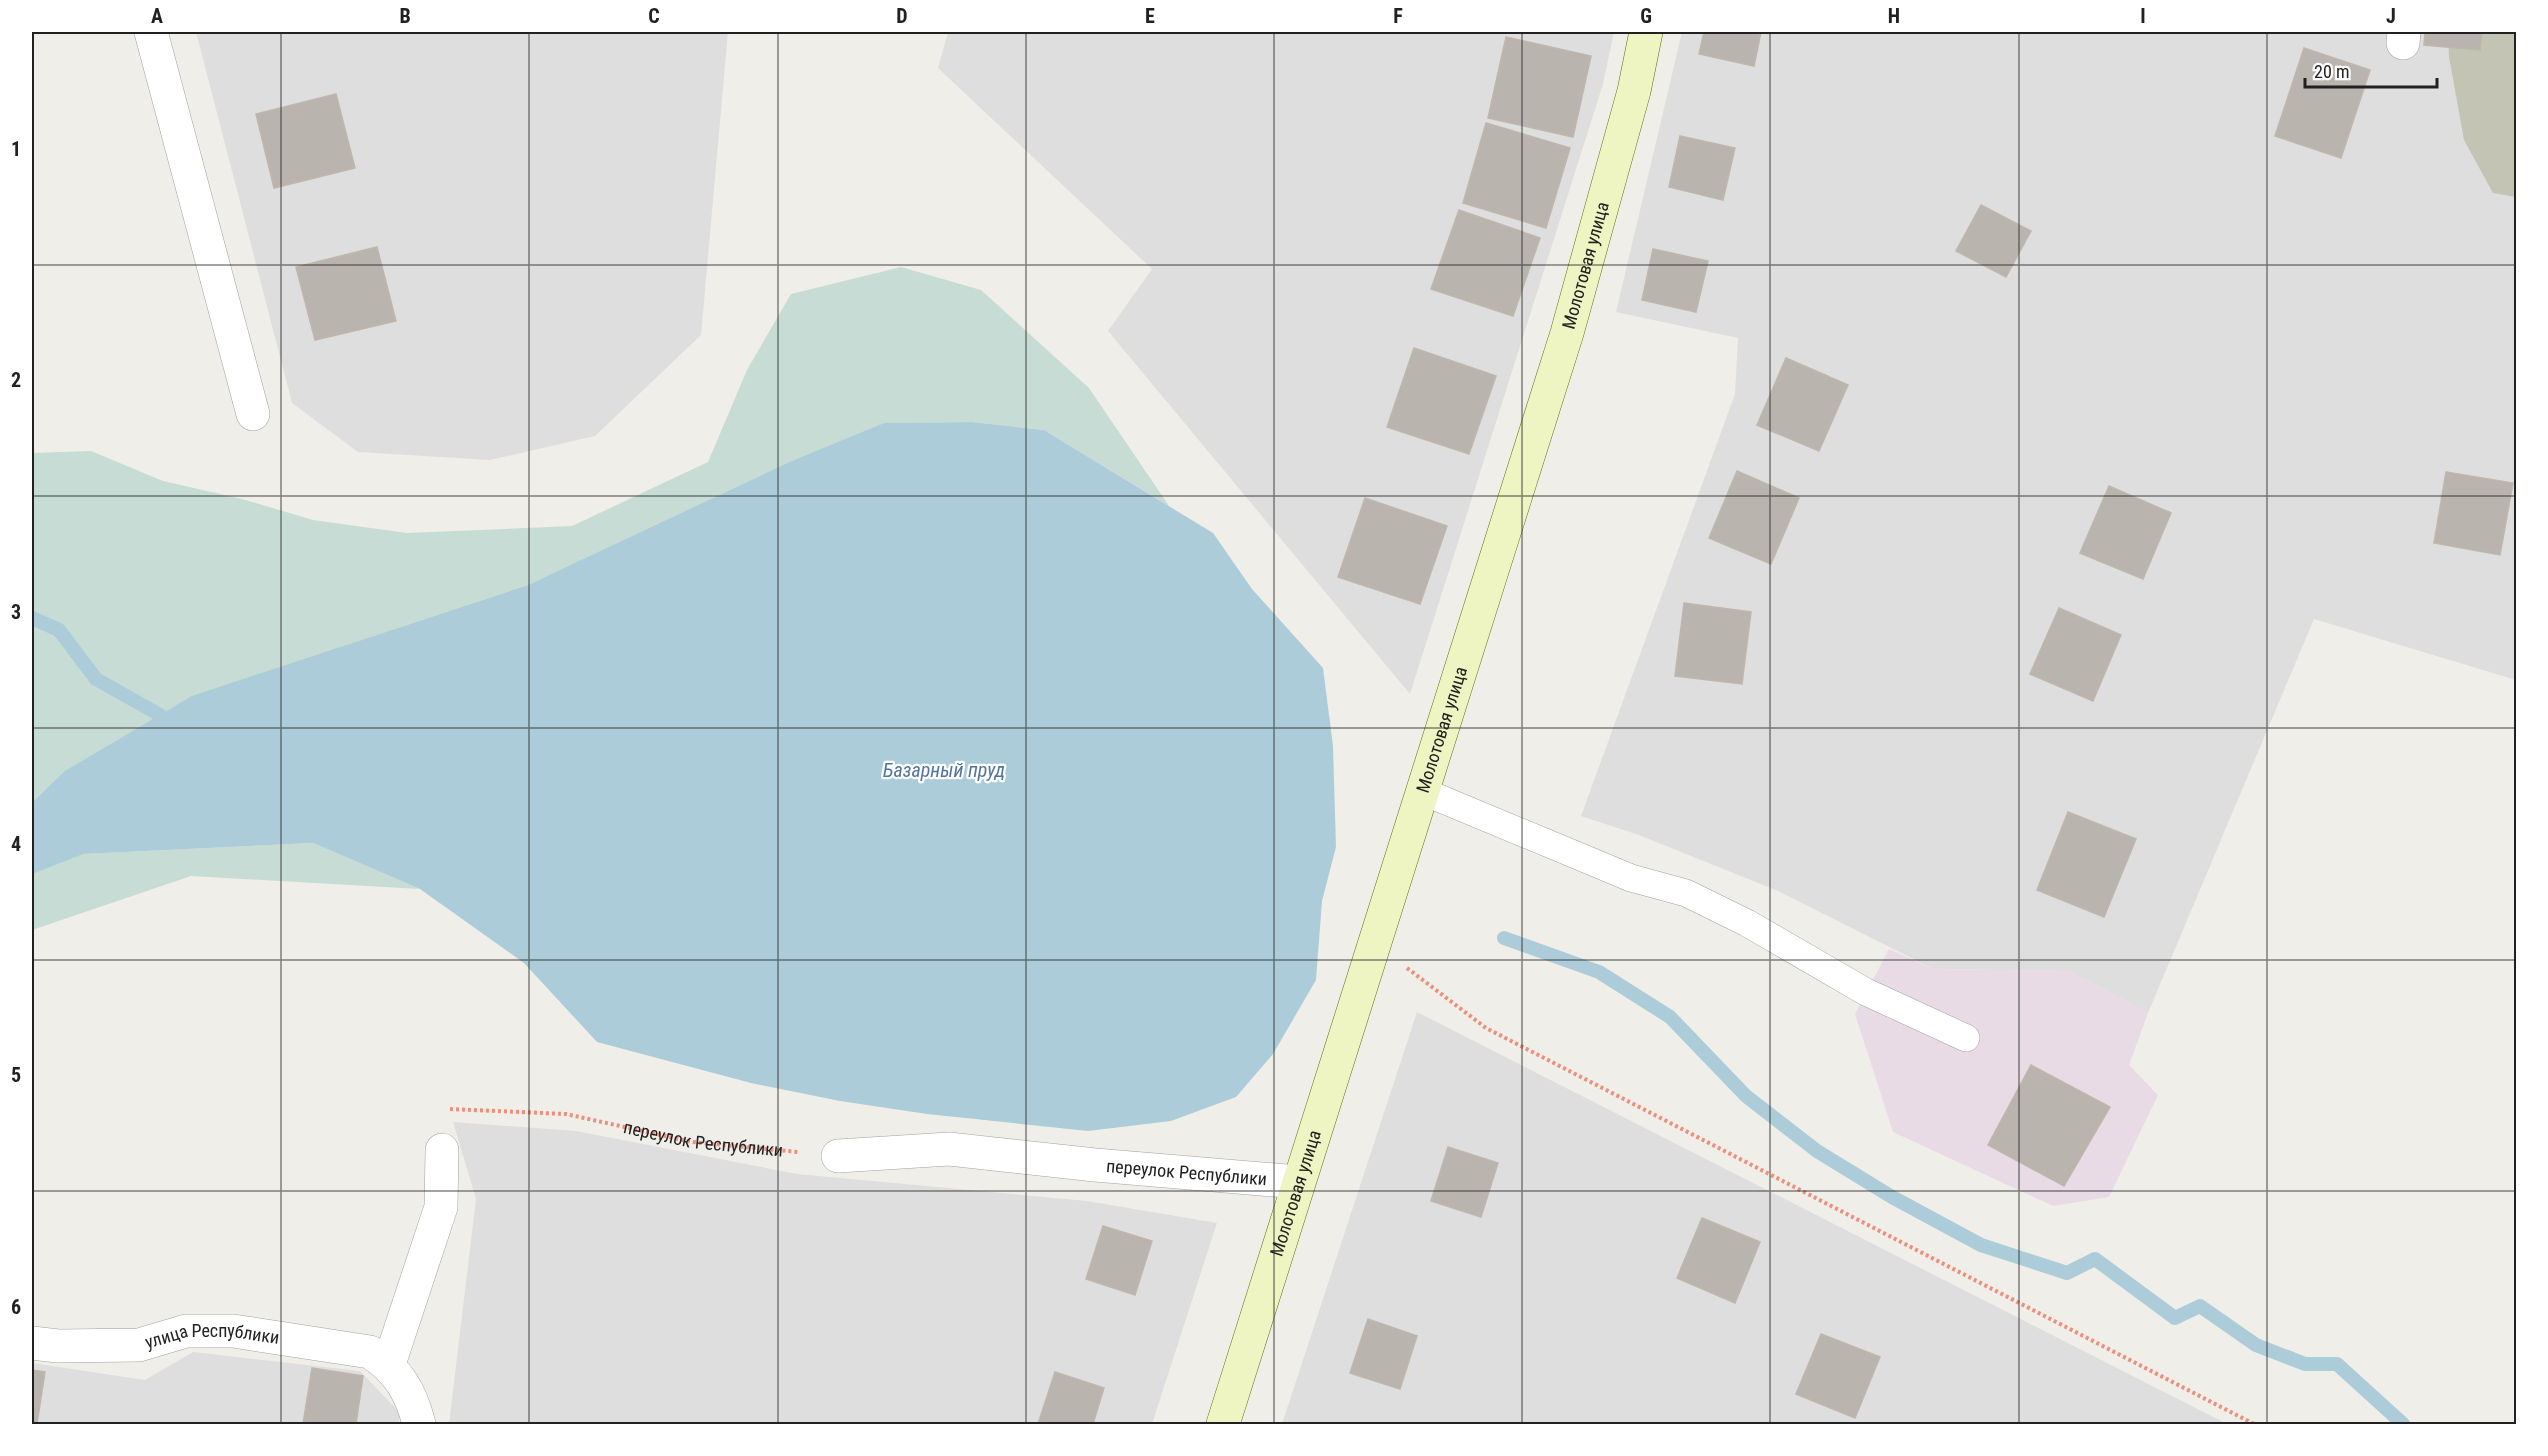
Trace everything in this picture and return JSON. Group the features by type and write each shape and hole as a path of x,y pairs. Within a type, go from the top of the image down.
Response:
{"street":[{"path":"150,32 253,414"},
{"name":"Молотовая улица","path":"1223,1425 1568,333 1634,91 1646,32"},
{"name":"переулок Республики","path":"838,1156 949,1149 1298,1182"},
{"path":"419,1425 404,1382 389,1364 441,1207 442,1150"},
{"name":"улица Республики","path":"32,1343 58,1346 139,1345 186,1331 233,1331 370,1352 389,1364"}],"lane":[{"path":"1422,791 1631,878 1686,893 1747,923 1866,992 1966,1038"}],"path":[{"path":"1376,944 1486,1028 2254,1425"},
{"name":"переулок Республики","path":"442,1150 438,1111 461,1108 566,1114 692,1142 838,1156"}],"shaded area":[{"path":"196,32 728,32 701,335 595,436 490,460 358,452 292,403"},
{"path":"948,32 1614,32 1603,84 1410,694 1108,331 1152,269 938,68"},
{"path":"1682,32 2516,32 2516,680 2314,619 2148,1013 2069,971 1933,969 1778,891 1639,835 1581,816 1735,394 1738,338 1616,312"},
{"path":"2448,32 2516,32 2516,197 2493,193 2464,140 2449,57"},
{"path":"901,267 981,290 1089,388 1169,506 1044,430 972,422 884,423 528,585 350,644 83,854 313,843 420,889 191,876 32,930 32,453 91,451 163,481 242,499 313,520 407,533 572,526 708,462 747,370 791,294"},
{"path":"1889,949 1933,969 2069,971 2148,1013 2129,1065 2158,1095 2109,1197 2053,1206 1893,1132 1855,1014"},
{"path":"1417,1012 2227,1424 1282,1424"},
{"path":"453,1122 576,1131 797,1174 1087,1201 1217,1223 1152,1424 449,1424 476,1199"},
{"path":"193,1352 360,1371 400,1413 399,1424 32,1424 32,1363 145,1380"}],"water":[{"name":"Базарный пруд","path":"972,422 1044,430 1213,533 1252,589 1323,668 1333,746 1336,847 1322,901 1316,980 1273,1054 1236,1097 1171,1121 1088,1131 927,1114 840,1101 751,1083 597,1042 524,963 420,889 313,843 83,854 32,874 32,803 65,771 192,696 528,585 792,461 884,423"}],"building":[{"path":"1704,32 1761,32 1754,66 1699,54"},
{"path":"2425,32 2482,32 2480,50 2424,45"},
{"path":"1506,37 1591,56 1573,137 1488,118"},
{"path":"2304,48 2370,70 2341,158 2275,136"},
{"path":"336,94 355,168 274,188 256,114"},
{"path":"1486,123 1570,148 1546,228 1463,203"},
{"path":"1680,136 1735,148 1723,200 1669,187"},
{"path":"1981,205 2031,231 2006,277 1956,251"},
{"path":"1459,210 1540,238 1513,316 1431,289"},
{"path":"377,247 396,321 315,340 296,267"},
{"path":"1653,249 1708,261 1696,312 1642,300"},
{"path":"1414,348 1496,376 1469,454 1387,427"},
{"path":"1786,358 1848,385 1819,451 1757,425"},
{"path":"1737,471 1799,498 1771,564 1709,538"},
{"path":"2446,472 2513,483 2500,555 2434,543"},
{"path":"2109,486 2171,513 2143,579 2080,553"},
{"path":"1365,498 1447,526 1420,604 1338,577"},
{"path":"1684,603 1751,612 1742,684 1675,676"},
{"path":"2059,608 2121,635 2093,701 2030,674"},
{"path":"2068,812 2136,839 2104,917 2037,890"},
{"path":"2031,1065 2110,1107 2064,1186 1988,1145"},
{"path":"1448,1147 1498,1163 1481,1217 1431,1201"},
{"path":"1702,1218 1760,1242 1735,1303 1677,1278"},
{"path":"1103,1226 1152,1241 1135,1295 1086,1279"},
{"path":"1368,1319 1417,1336 1400,1389 1350,1373"},
{"path":"1821,1334 1880,1357 1855,1418 1796,1394"},
{"path":"312,1368 363,1376 356,1424 303,1424"},
{"path":"32,1370 45,1372 37,1424 32,1424"},
{"path":"1055,1372 1104,1388 1093,1424 1038,1424"}],"waterway":[{"path":"32,618 59,630 96,679 160,715"},
{"path":"1504,938 1599,972 1670,1017 1746,1096 1817,1151 1892,1197 1981,1245 2067,1273 2095,1259 2175,1318 2200,1306 2256,1345 2305,1364 2337,1364 2403,1424"}]}
